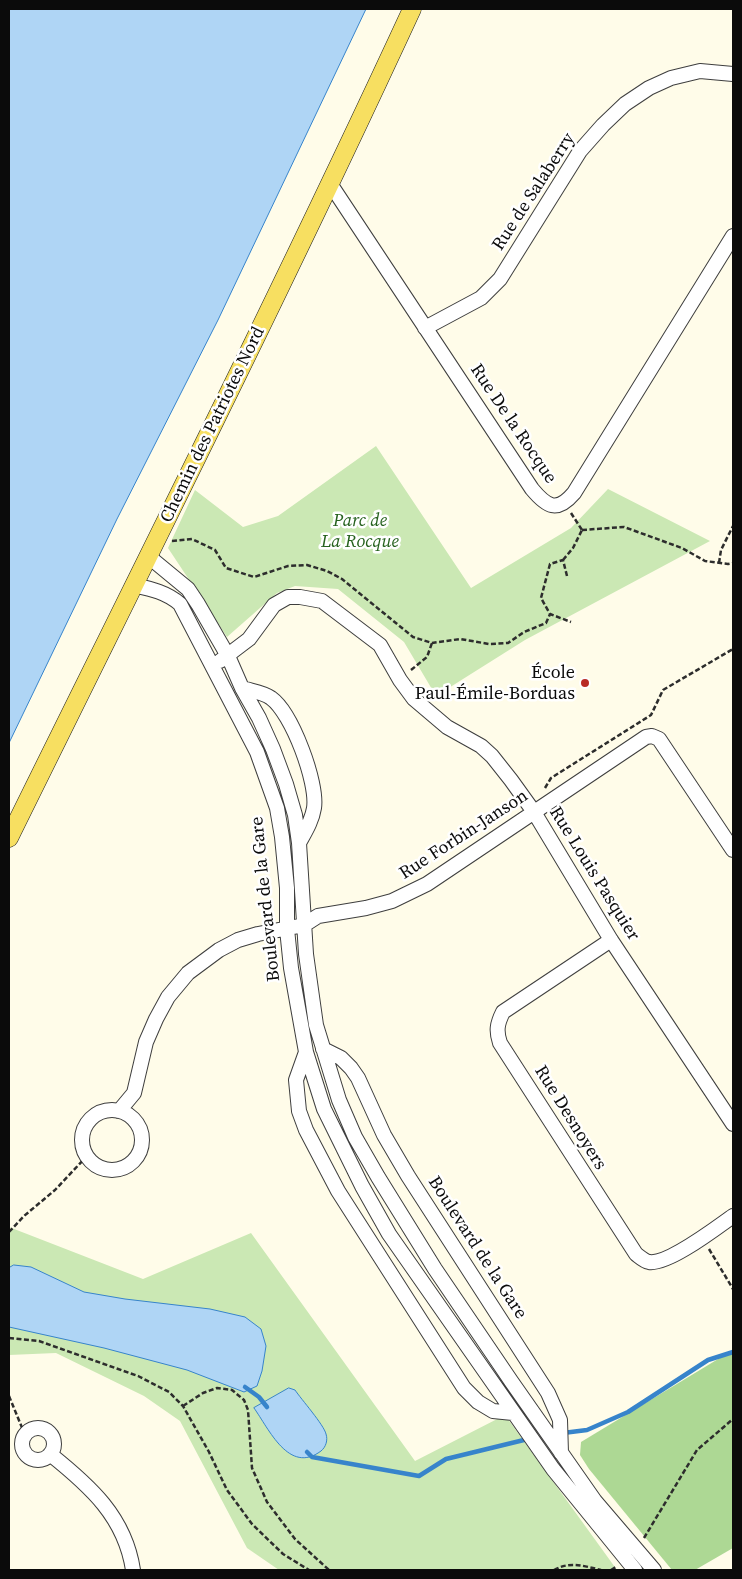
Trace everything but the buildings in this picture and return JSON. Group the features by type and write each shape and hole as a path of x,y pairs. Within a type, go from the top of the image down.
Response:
{"main road":[{"name":"Chemin des Patriotes Nord","path":"9,838 331,185 412,9"}],"street":[{"name":"Rue de Salaberry","path":"425,328 481,298 500,279 580,151 625,104 649,88 671,78 700,71 733,74"},
{"name":"Rue De la Rocque","path":"331,185 532,489 548,504 565,504 574,494 733,236"},
{"name":"Boulevard de la Gare","path":"151,550 188,590 228,656 242,688 259,718 286,784 295,816 299,843 306,954 316,1025 339,1100 355,1137 436,1269 561,1453 595,1501 636,1551 647,1568"},
{"name":"Boulevard de la Gare","path":"133,585 157,590 172,597 180,604 257,752 276,808 282,837 287,888 287,929 292,976 306,1052 324,1109 362,1186 389,1234 513,1413 553,1469 635,1570"},
{"name":"Rue Louis Pasquier","path":"213,666 249,639 274,605 288,597 322,601 380,645 400,680 414,699 446,727 481,746 492,756 534,812 611,940 733,1124"},
{"path":"242,688 272,698 280,707 290,722 311,775 315,799 314,809 310,822 299,843"},
{"name":"Rue Forbin-Janson","path":"119,1111 134,1092 146,1042 168,997 188,973 219,950 238,940 258,934 304,925 318,916 366,908 410,893 427,884 646,737 652,736 658,739 733,850"},
{"name":"Rue Desnoyers","path":"611,940 503,1012 498,1022 497,1033 506,1052 636,1254 647,1262 657,1262 673,1256 733,1216"},
{"name":"Boulevard de la Gare","path":"323,1049 341,1058 358,1078 384,1135 408,1176 548,1393 560,1420 561,1453"},
{"path":"306,1052 296,1080 299,1111 306,1130 338,1191 464,1388 478,1402 493,1411 513,1413"},
{"path":"109,1110 119,1111 130,1116 138,1124 142,1137 141,1147 132,1162 123,1168 114,1170 104,1169 96,1165 87,1156 82,1144 84,1130 88,1121 99,1113 109,1110"},
{"path":"34,1428 47,1430 54,1443 50,1454 42,1459 32,1458 28,1455 22,1446 25,1435 34,1428"},
{"path":"50,1454 96,1493 121,1532 128,1549 133,1570"}],"path":[{"path":"565,504 582,530"},
{"path":"719,563 720,550 733,526"},
{"path":"582,530 624,528 675,545 705,561 733,563"},
{"path":"571,622 550,614 541,598 550,564 563,560 573,548 582,530"},
{"path":"151,550 192,538 215,550 226,568 254,577 288,566 307,565 328,571 342,579 413,636 432,643 460,639 489,644 508,643 524,632 546,623 550,614"},
{"path":"563,560 568,576"},
{"path":"400,680 427,656 432,643"},
{"path":"534,812 550,778 650,715 663,690 733,649"},
{"path":"9,1232 24,1216 55,1190 87,1156"},
{"path":"701,1237 733,1289"},
{"path":"9,1338 39,1340 138,1376 169,1392 183,1406 209,1452 227,1490 252,1524 283,1554 309,1570"},
{"path":"183,1406 203,1393 217,1388 232,1390 244,1400 248,1410 252,1468 266,1502 295,1539 328,1570"},
{"path":"9,1396 25,1435"},
{"path":"636,1551 697,1450 733,1419"},
{"path":"554,1570 572,1564 585,1565 601,1570"}],"green space":[{"name":"Parc de La Rocque","path":"376,446 471,588 571,528 608,489 710,541 525,640 436,696 404,642 338,589 295,586 277,593 227,637 168,548 195,490 243,527 278,516"},
{"path":"9,1227 143,1279 251,1233 415,1461 505,1415 617,1570 279,1570 247,1548 180,1421 144,1396 56,1353 9,1355"},
{"path":"733,1350 733,1548 695,1570 672,1570 589,1469 580,1455 581,1442"}],"water":[{"path":"9,9 366,9 218,320 117,519 9,743"},
{"path":"14,1265 31,1267 84,1292 210,1309 245,1317 261,1329 266,1346 262,1371 257,1386 244,1392 187,1370 104,1348 9,1327 9,1268"},
{"path":"289,1388 295,1390 317,1418 326,1434 327,1441 324,1448 310,1457 299,1457 281,1446 254,1408"}],"waterway":[{"path":"563,1433 587,1430 628,1412 708,1360 733,1352"},
{"path":"245,1387 259,1397 267,1407"},
{"path":"307,1452 312,1457 419,1476 446,1459 528,1439"}],"place":[{"name":"École Paul-Émile-Borduas","path":"585,683"}]}
